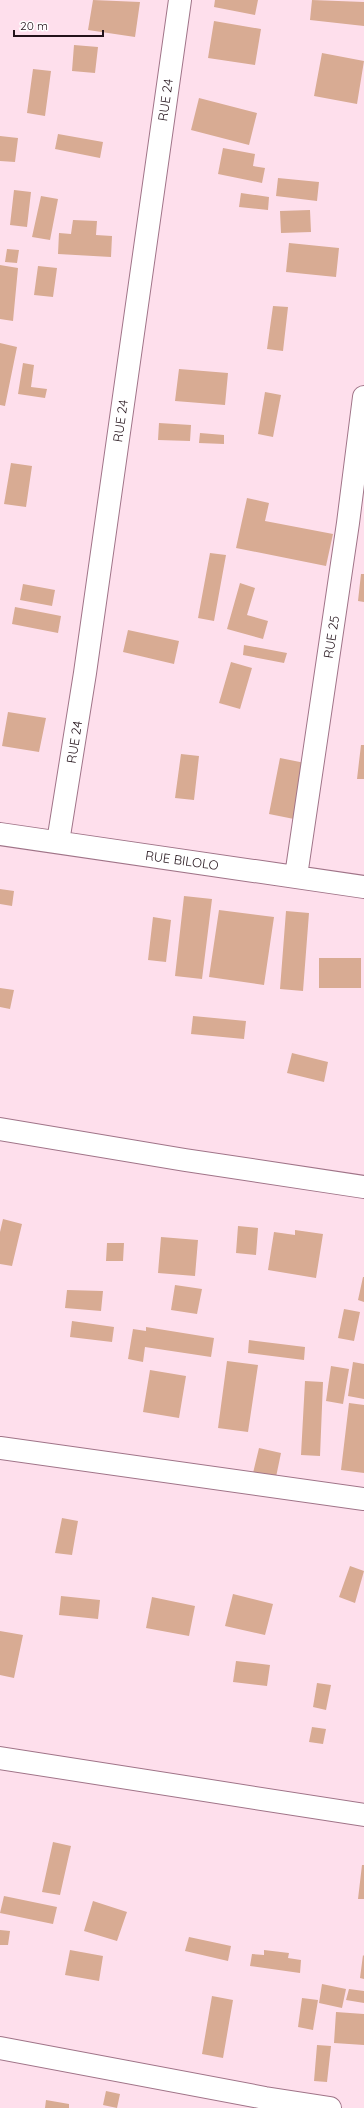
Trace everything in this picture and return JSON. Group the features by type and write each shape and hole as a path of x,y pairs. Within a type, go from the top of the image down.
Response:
{"street":[{"name":"RUE 24","path":"58,842 85,673 180,0"},
{"name":"RUE 25","path":"296,876 348,523 364,397"},
{"name":"RUE BILOLO","path":"0,834 364,887"},
{"path":"0,1129 184,1160 364,1187"},
{"path":"0,1448 364,1499"},
{"path":"0,1758 364,1815"},
{"path":"0,2048 265,2098 330,2108"}],"building":[{"path":"93,0 140,2 135,37 88,30"},
{"path":"215,0 258,0 255,15 214,7"},
{"path":"312,0 364,2 364,26 310,20"},
{"path":"214,21 261,29 255,65 208,58"},
{"path":"74,45 98,47 95,73 72,71"},
{"path":"322,53 364,61 357,104 314,96"},
{"path":"33,69 51,71 45,116 27,113"},
{"path":"199,98 257,113 249,145 191,130"},
{"path":"58,134 103,142 100,158 55,149"},
{"path":"0,136 18,138 15,162 0,161"},
{"path":"223,148 255,154 253,166 265,168 262,183 218,174"},
{"path":"278,178 319,182 317,201 276,196"},
{"path":"14,190 31,192 27,227 10,225"},
{"path":"241,193 269,197 268,210 239,207"},
{"path":"41,196 58,199 50,240 32,237"},
{"path":"310,210 311,232 281,233 280,211"},
{"path":"73,220 97,221 96,235 112,236 111,257 58,254 59,233 71,234"},
{"path":"289,243 339,248 336,277 286,272"},
{"path":"7,249 19,250 17,263 5,262"},
{"path":"0,265 18,268 13,321 0,319"},
{"path":"38,266 57,268 53,297 34,295"},
{"path":"273,306 288,307 283,351 267,349"},
{"path":"0,343 17,347 5,406 0,405"},
{"path":"23,363 34,365 31,387 47,389 45,398 18,394"},
{"path":"179,369 228,373 225,405 175,401"},
{"path":"265,392 281,395 273,437 258,434"},
{"path":"159,423 191,425 190,441 158,440"},
{"path":"200,433 224,435 224,444 199,443"},
{"path":"11,463 32,466 26,507 4,504"},
{"path":"247,498 269,503 265,521 333,534 326,566 236,548"},
{"path":"210,553 226,555 214,621 198,618"},
{"path":"361,574 364,574 364,602 358,601"},
{"path":"240,583 255,588 247,615 268,621 263,639 227,629"},
{"path":"23,584 55,590 52,606 20,600"},
{"path":"15,607 61,616 58,633 12,624"},
{"path":"128,630 179,641 174,664 123,652"},
{"path":"244,645 287,653 284,663 243,655"},
{"path":"231,662 252,668 240,709 219,703"},
{"path":"8,712 46,718 39,752 2,746"},
{"path":"361,745 364,745 364,779 357,779"},
{"path":"181,754 199,756 194,800 175,798"},
{"path":"280,758 305,763 294,819 269,814"},
{"path":"0,889 14,891 12,906 0,904"},
{"path":"184,896 212,899 202,979 175,976"},
{"path":"219,910 274,917 264,985 209,977"},
{"path":"286,911 309,913 303,991 280,989"},
{"path":"153,917 171,920 166,962 148,960"},
{"path":"319,958 361,958 361,988 319,988"},
{"path":"0,988 14,990 10,1009 0,1007"},
{"path":"193,1016 246,1021 244,1039 191,1034"},
{"path":"292,1053 328,1062 324,1082 287,1073"},
{"path":"3,1219 22,1224 12,1266 0,1264 0,1232"},
{"path":"238,1226 258,1228 256,1255 236,1253"},
{"path":"295,1230 323,1234 316,1278 268,1270 274,1232 295,1235"},
{"path":"161,1237 198,1240 195,1276 158,1273"},
{"path":"107,1243 124,1243 123,1261 106,1261"},
{"path":"364,1277 364,1302 358,1300"},
{"path":"175,1285 202,1289 197,1314 171,1310"},
{"path":"67,1290 103,1291 101,1311 65,1308"},
{"path":"344,1309 360,1312 354,1341 338,1338"},
{"path":"72,1321 114,1327 112,1342 70,1337"},
{"path":"146,1327 214,1338 211,1357 145,1347 143,1362 128,1359 133,1329 146,1331"},
{"path":"249,1340 305,1347 304,1360 248,1353"},
{"path":"227,1361 258,1365 248,1432 218,1428"},
{"path":"353,1362 364,1364 364,1399 348,1396"},
{"path":"331,1366 349,1369 343,1404 326,1401"},
{"path":"150,1370 186,1376 179,1418 143,1412"},
{"path":"305,1381 323,1382 320,1456 301,1455"},
{"path":"349,1403 364,1405 364,1473 341,1470"},
{"path":"259,1448 281,1453 276,1477 253,1473"},
{"path":"62,1518 78,1521 72,1555 55,1553"},
{"path":"350,1566 364,1571 355,1603 339,1597"},
{"path":"233,1594 273,1604 265,1635 225,1626"},
{"path":"61,1596 100,1600 98,1619 59,1615"},
{"path":"152,1597 195,1606 189,1636 146,1628"},
{"path":"0,1631 23,1635 14,1678 0,1675"},
{"path":"236,1661 270,1665 267,1686 233,1682"},
{"path":"317,1683 331,1685 326,1710 313,1707"},
{"path":"312,1727 326,1729 323,1744 309,1742"},
{"path":"53,1842 71,1846 60,1895 42,1892"},
{"path":"362,1865 364,1865 364,1899 358,1899"},
{"path":"4,1896 57,1907 53,1924 0,1913"},
{"path":"93,1901 127,1912 117,1941 84,1931"},
{"path":"0,1930 10,1931 8,1945 0,1945"},
{"path":"189,1937 231,1946 228,1961 185,1951"},
{"path":"70,1950 103,1956 99,1981 65,1975"},
{"path":"264,1950 289,1953 288,1958 301,1960 300,1973 250,1966 252,1954 264,1955"},
{"path":"363,1955 364,1956 364,1979 360,1978"},
{"path":"322,1984 346,1989 342,2008 319,2003"},
{"path":"349,1989 364,1991 364,2003 346,2000"},
{"path":"212,1996 233,2000 223,2058 202,2054"},
{"path":"302,1998 318,2000 313,2030 298,2027"},
{"path":"336,2012 364,2014 364,2045 334,2043"},
{"path":"317,2045 331,2046 327,2082 314,2081"},
{"path":"106,2091 120,2094 117,2108 103,2105"},
{"path":"46,2100 69,2104 69,2108 45,2108"}]}
